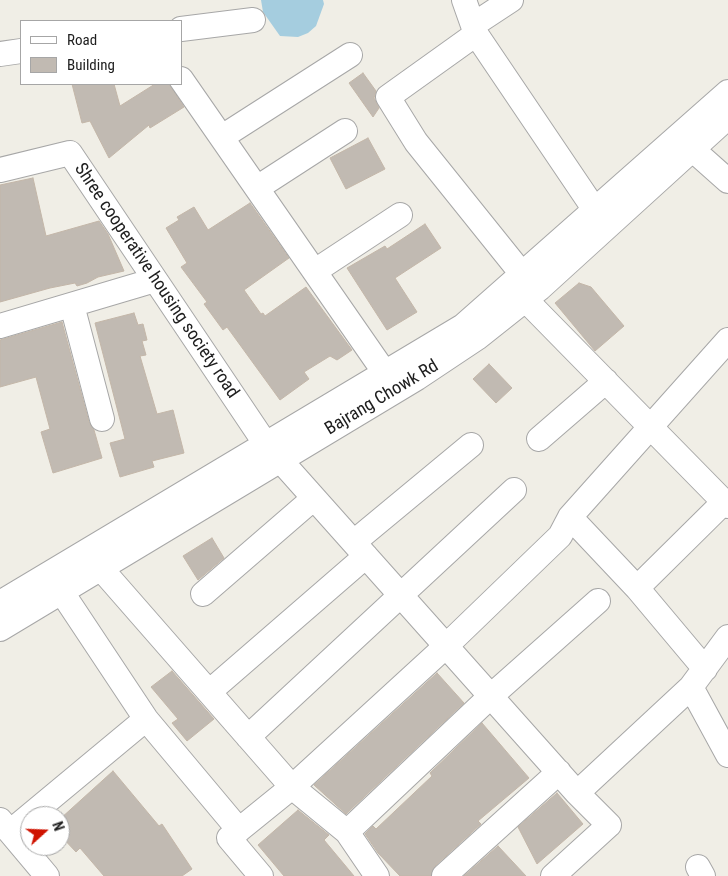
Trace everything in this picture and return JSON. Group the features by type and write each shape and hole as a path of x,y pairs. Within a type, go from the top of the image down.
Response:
{"street":[{"path":"464,0 475,30 600,218"},
{"path":"511,0 388,97 416,142 520,286 606,381 726,504 637,588"},
{"path":"182,29 253,20"},
{"path":"0,54 20,51"},
{"path":"222,137 350,55"},
{"path":"182,80 391,381"},
{"name":"Bajrang Chowk Rd","path":"600,218 728,92"},
{"name":"Bajrang Chowk Rd","path":"0,603 93,560 391,381 463,326 520,286 600,218 692,149 728,116"},
{"path":"257,188 345,131"},
{"path":"692,149 728,181"},
{"name":"Shree cooperative housing society road","path":"0,170 70,153 272,451 559,772 609,824 553,876"},
{"path":"315,271 400,215"},
{"path":"0,326 155,280"},
{"path":"72,305 102,419"},
{"path":"261,876 229,838 292,787 446,646 560,536 570,518 651,427 725,350"},
{"path":"539,439 606,381"},
{"path":"209,692 472,445"},
{"path":"248,737 514,490"},
{"path":"203,594 314,498"},
{"path":"570,518 637,588 705,669"},
{"path":"93,560 292,787 347,832 377,876"},
{"name":"Bajrang Chowk Rd","path":"0,629 61,591 93,560"},
{"path":"61,591 146,719 239,830"},
{"path":"347,832 491,696 598,601"},
{"path":"578,793 691,687 728,637"},
{"path":"691,687 728,755"},
{"path":"47,876 5,826 146,719"},
{"path":"444,876 559,772"}],"water":[{"path":"261,0 323,0 324,4 316,26 308,33 298,37 280,36 263,12"}],"building":[{"path":"363,73 376,91 374,98 379,108 373,117 349,83"},
{"path":"72,85 114,85 120,106 153,85 170,85 184,107 150,128 149,125 109,158 90,121 82,123"},
{"path":"368,138 385,169 346,189 330,158"},
{"path":"33,178 46,236 99,221 108,234 124,271 98,277 77,286 75,283 50,288 0,302 0,185"},
{"path":"250,203 289,258 244,290 261,314 263,313 265,316 306,287 352,350 337,360 330,356 304,372 309,379 280,400 227,327 223,330 204,304 207,302 181,267 187,263 166,228 179,220 177,217 194,207 208,230"},
{"path":"425,224 441,248 395,278 417,312 387,330 347,268 385,246 387,249"},
{"path":"579,283 591,287 624,326 595,351 555,303"},
{"path":"134,313 138,325 143,324 147,340 142,341 146,355 140,356 157,414 173,410 184,453 152,461 154,467 120,477 110,443 125,439 95,323"},
{"path":"62,322 89,422 94,430 102,458 53,473 41,432 50,429 36,377 0,387 0,340"},
{"path":"489,364 512,388 496,403 473,379"},
{"path":"212,538 224,558 198,580 183,556"},
{"path":"172,671 214,719 187,741 172,723 178,719 151,687"},
{"path":"437,673 464,703 346,814 314,785"},
{"path":"482,723 529,778 478,821 481,824 435,866 431,876 400,876 378,853 365,834 373,826 376,829 432,776 430,773"},
{"path":"113,771 159,826 162,824 192,869 182,876 104,876 80,848 76,852 70,846 70,810"},
{"path":"557,793 583,824 537,864 518,827"},
{"path":"298,810 329,835 324,840 354,876 284,876 258,845"},
{"path":"498,846 526,876 464,876"}]}
